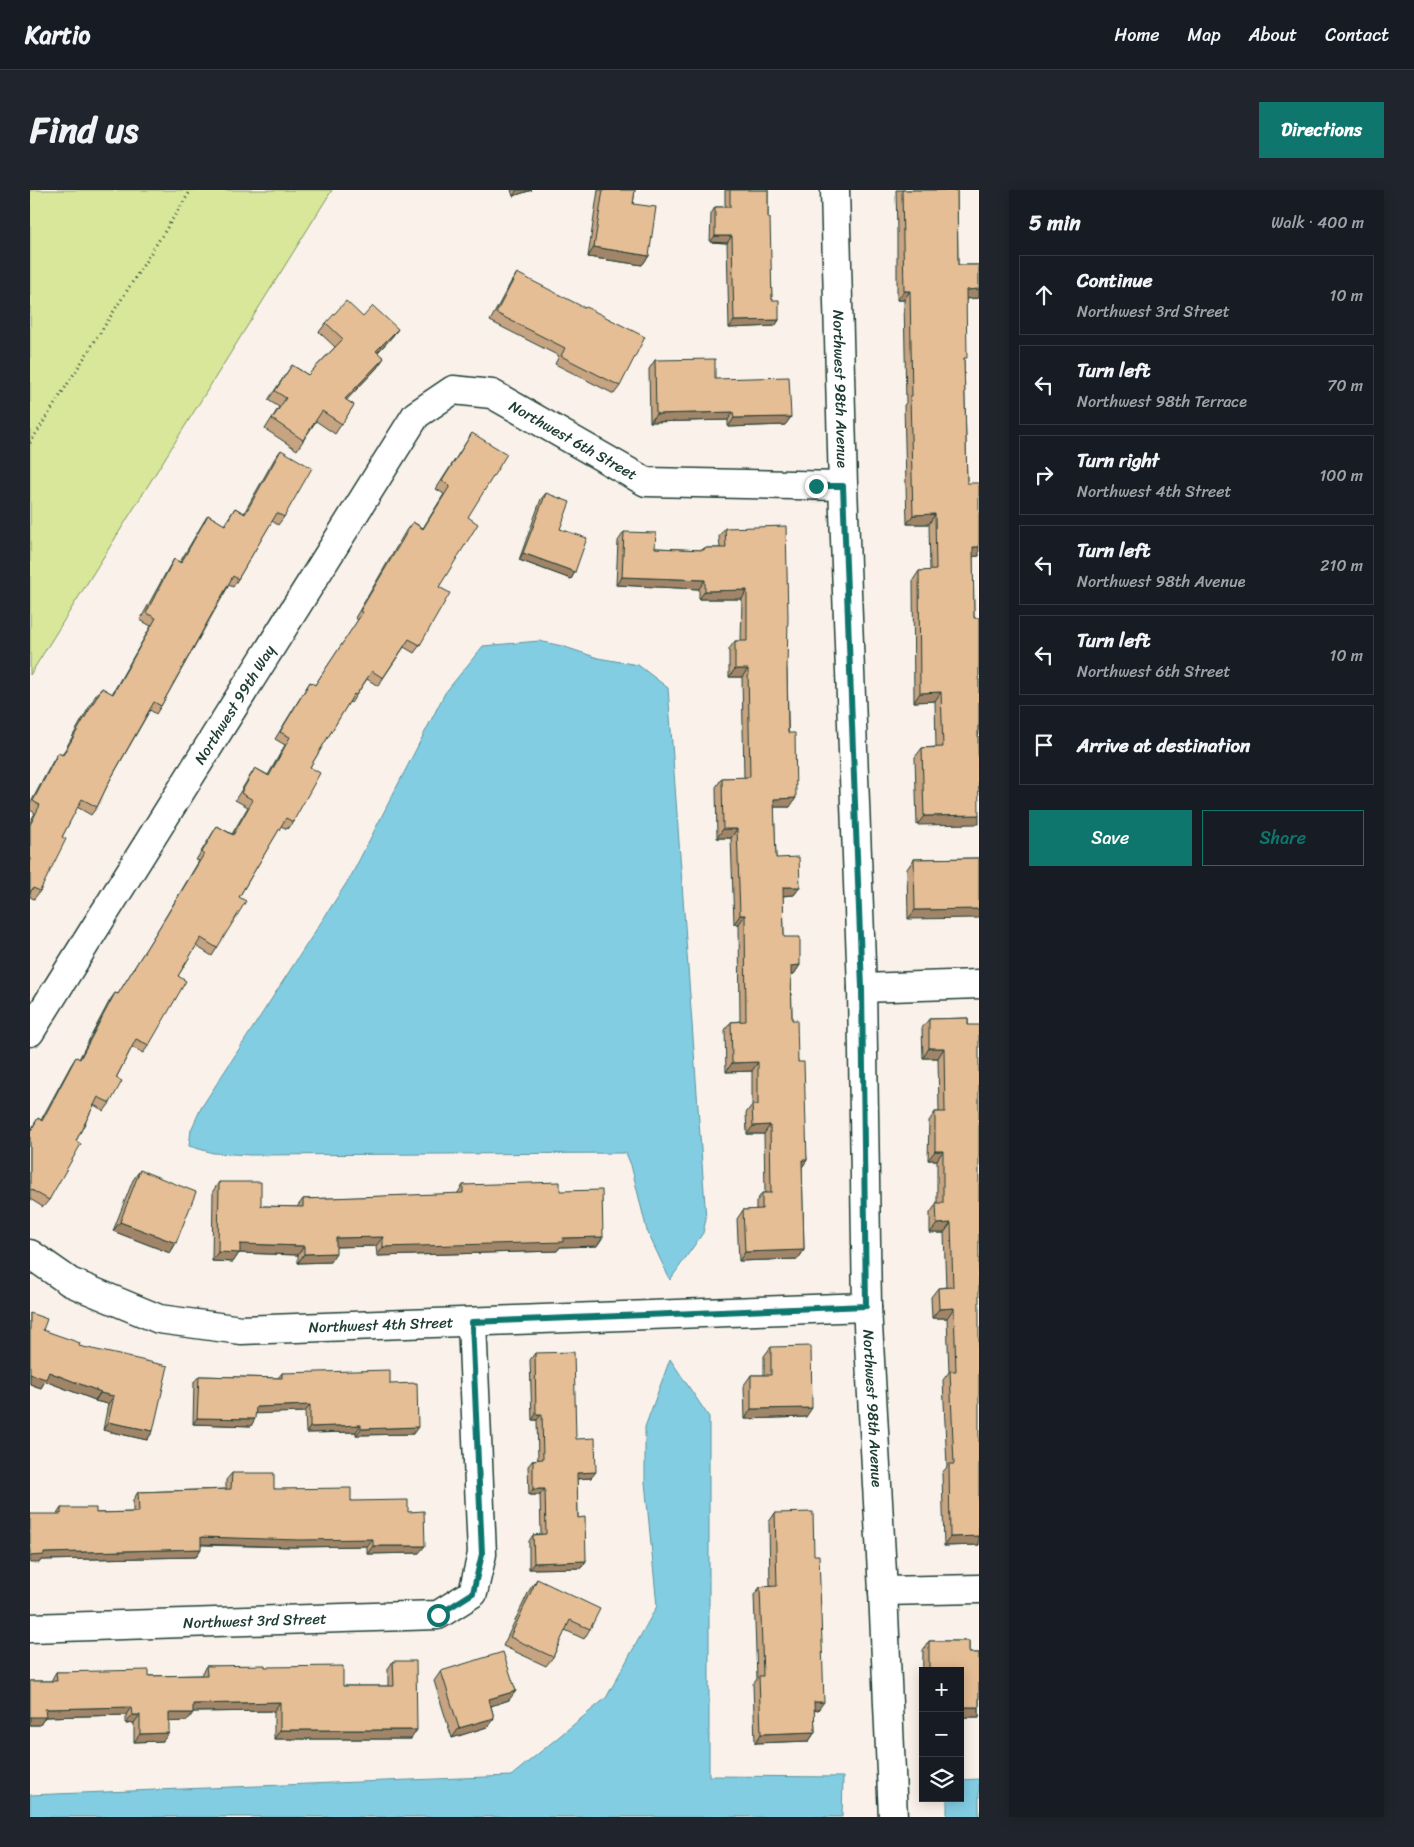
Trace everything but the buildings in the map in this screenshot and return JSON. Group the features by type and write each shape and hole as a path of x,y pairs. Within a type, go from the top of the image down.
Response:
{"street":[{"name":"Northwest 98th Avenue","path":"835,190 843,486 862,988 866,1306 884,1591 893,1817"},
{"name":"Northwest 6th Street","path":"453,390 492,394 646,482 843,486"},
{"name":"Northwest 99th Way","path":"30,1032 416,415 453,390"},
{"path":"862,988 979,984"},
{"name":"Northwest 4th Street","path":"30,1254 70,1282 159,1319 241,1330 866,1306"},
{"name":"Northwest 3rd Street","path":"30,1628 438,1615 473,1593 482,1554 472,1322"},
{"path":"884,1591 979,1589"}],"path":[{"path":"30,443 191,190"}],"green space":[{"path":"30,190 332,190 30,675"}],"water":[{"path":"539,641 562,646 598,658 638,665 668,688 706,1219 703,1233 670,1280 647,1231 631,1165 626,1153 250,1155 213,1153 189,1146 191,1130 201,1108 351,876 445,693 483,646"},
{"path":"670,1359 709,1417 709,1776 843,1777 842,1817 30,1817 30,1795 511,1776 606,1698 657,1606 645,1482 645,1427"},
{"path":"979,1779 979,1817 947,1817 947,1802 964,1802 964,1780"}],"route":[{"path":"438,1615 473,1593 482,1554 472,1322 866,1306 862,988 843,486 816,486"}]}
